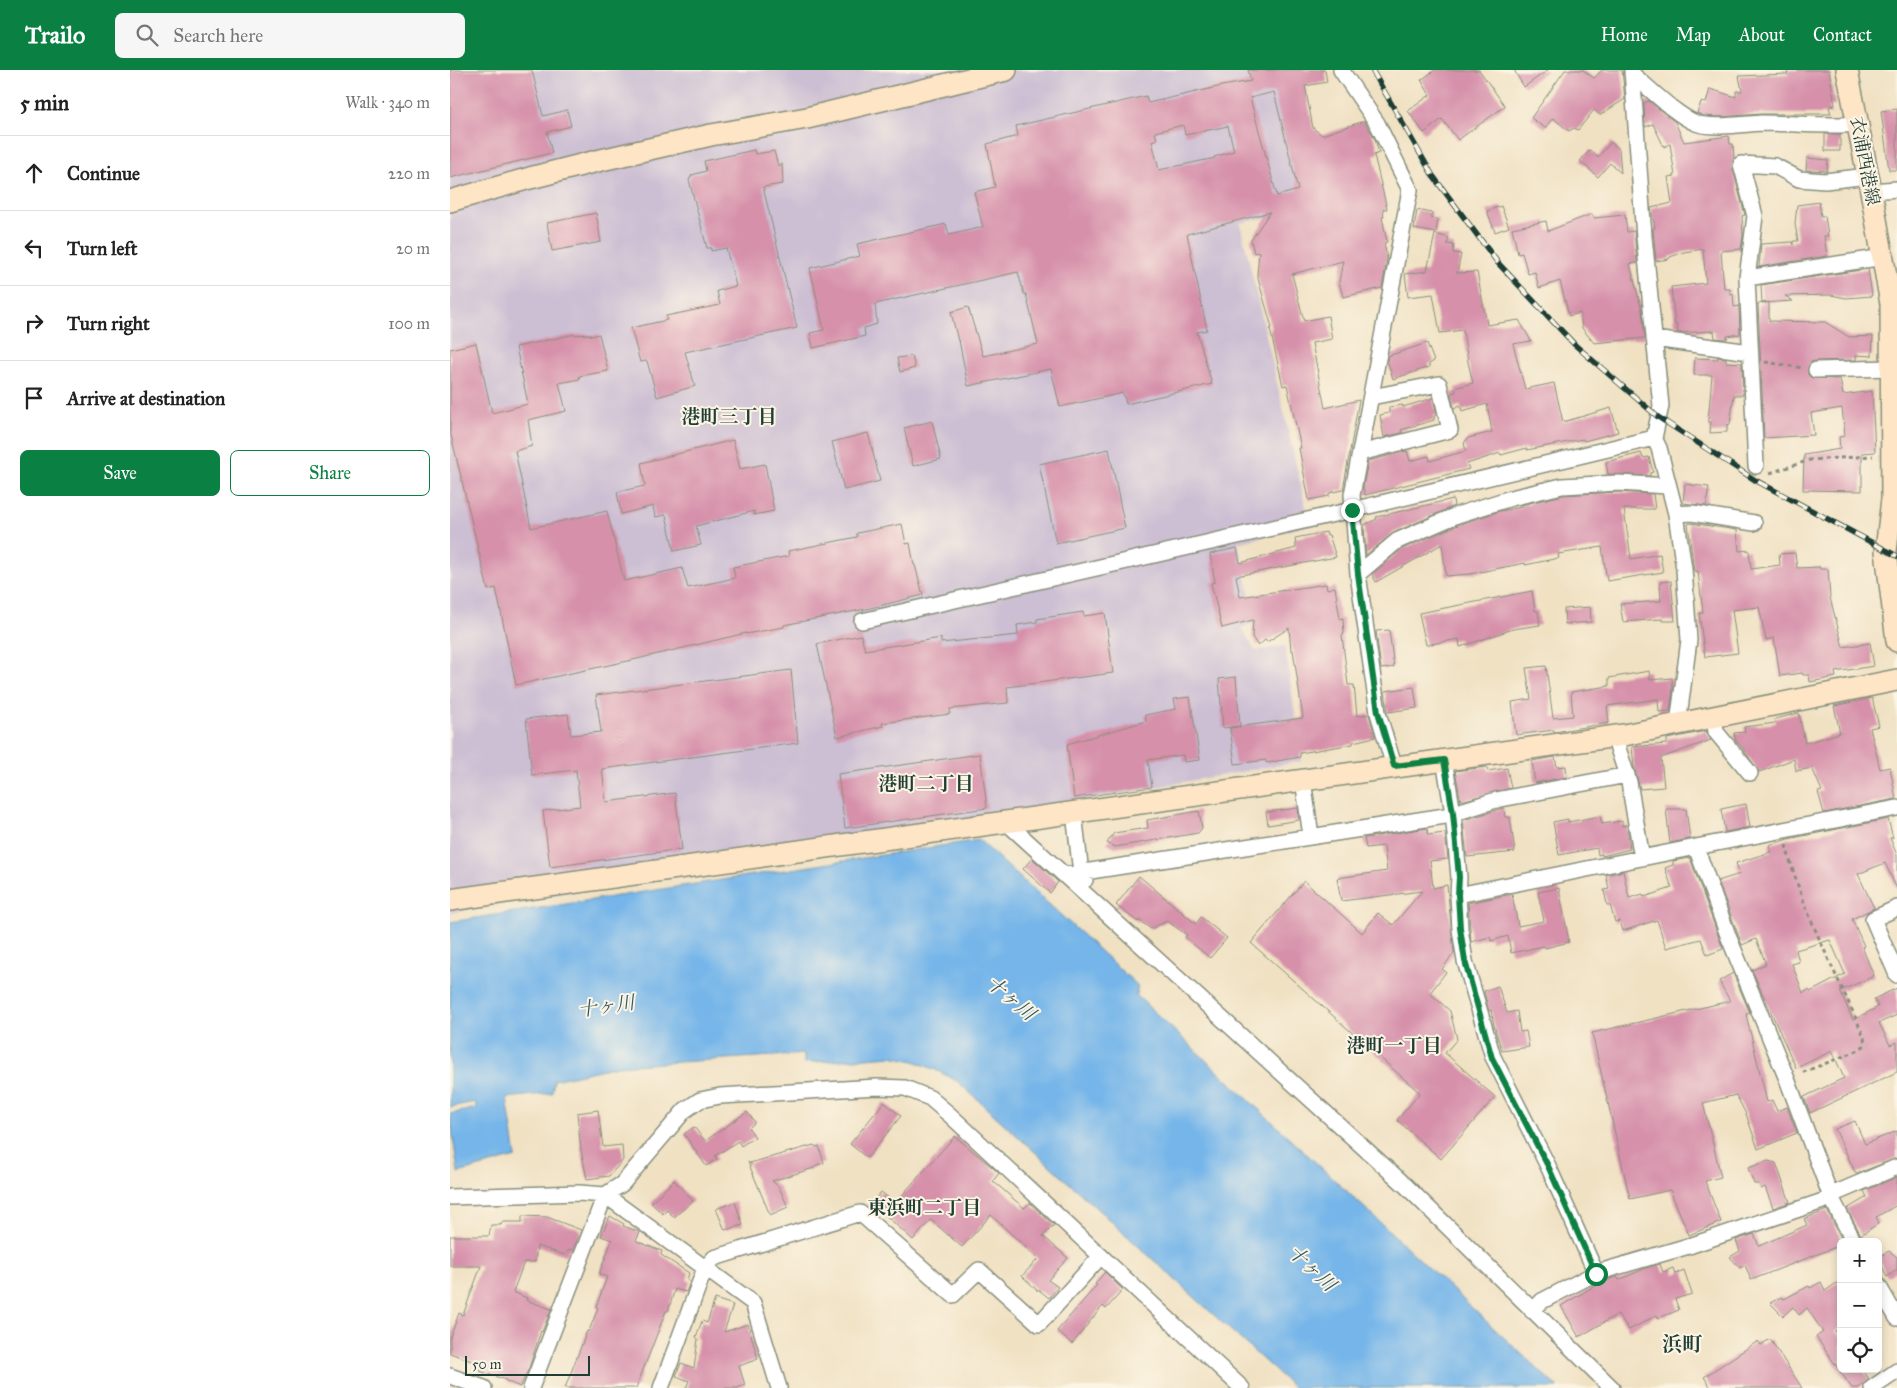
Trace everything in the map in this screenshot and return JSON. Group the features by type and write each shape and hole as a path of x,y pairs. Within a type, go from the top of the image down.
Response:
{"street":[{"path":"450,201 601,160 711,135 807,118 1006,70"},
{"path":"1341,70 1377,123 1410,190 1392,295 1370,397 1352,495 1358,574 1378,712 1394,766"},
{"name":"衣浦西港線","path":"1847,70 1894,304 1891,368 1894,398 1892,499 1894,514 1886,550 1897,641"},
{"path":"1632,72 1682,114 1704,126 1764,123 1833,126 1858,124"},
{"path":"1632,72 1644,238 1660,406 1654,438 1659,448 1676,514 1684,569 1689,640 1678,724"},
{"path":"1756,466 1747,278 1755,216 1741,164 1775,166 1799,179 1870,184 1897,189"},
{"path":"1747,278 1884,257"},
{"path":"1654,340 1750,355"},
{"path":"1816,370 1891,368"},
{"path":"1360,453 1450,430 1438,384 1370,397"},
{"path":"862,621 1352,510 1654,438"},
{"path":"1358,574 1397,541 1457,515 1512,498 1562,486 1618,483 1668,486"},
{"path":"1676,514 1692,513 1754,523"},
{"path":"450,900 1614,736 1897,680"},
{"path":"1714,717 1716,732 1750,773"},
{"path":"1614,736 1627,776 1642,858"},
{"path":"1444,760 1453,813 1459,877 1460,928 1465,961 1492,1058 1548,1166 1596,1274"},
{"path":"1065,875 1445,816 1496,800 1627,776"},
{"path":"1302,780 1311,836"},
{"path":"1458,895 1897,808"},
{"path":"1074,813 1081,872 1101,907"},
{"path":"1007,823 1406,1186 1612,1388"},
{"path":"1696,847 1729,938 1831,1197 1852,1238"},
{"path":"1897,908 1873,919 1897,975"},
{"path":"531,1388 605,1195 622,1184 685,1110 700,1100 720,1096 877,1087 905,1088 930,1098 1242,1388"},
{"path":"1532,1311 1542,1301 1596,1274 1701,1242 1826,1200 1897,1167"},
{"path":"450,1197 579,1193 605,1195 753,1303 778,1388"},
{"path":"661,1388 705,1268 714,1258 860,1213 953,1296 979,1270 1038,1324 1101,1256"},
{"path":"1882,1292 1897,1318"},
{"path":"1872,1388 1897,1371"},
{"path":"450,1376 484,1388"}],"path":[{"path":"1750,355 1816,370"},
{"path":"1756,466 1769,473 1810,460 1879,456"},
{"path":"1782,830 1791,867 1803,902 1864,1037 1865,1045 1841,1058 1786,1079"}],"shaded area":[{"path":"450,70 1288,70 1315,207 1240,223 1310,525 1238,543 1256,621 1242,628 1255,651 1285,646 1302,761 450,913"}],"water":[{"name":"十ヶ川","path":"979,840 1138,986 1136,995 1558,1388 1294,1388 957,1081 914,1061 891,1056 804,1063 804,1054 617,1066 554,1080 552,1093 507,1098 516,1157 458,1173 450,1114 477,1108 475,1102 450,1107 450,922"}],"building":[{"path":"450,70 532,70 543,116 567,110 571,126 547,132 552,153 450,178"},
{"path":"1248,70 1325,70 1327,82 1305,86 1313,128 1322,135 1364,121 1375,139 1379,153 1374,155 1387,209 1383,209 1384,217 1382,217 1387,242 1384,243 1387,259 1382,288 1343,297 1339,282 1343,261 1292,274 1304,321 1328,316 1332,339 1312,343 1325,408 1359,400 1343,490 1329,493 1329,496 1309,500 1299,448 1301,448 1287,385 1283,386 1270,329 1272,328 1257,275 1259,252 1254,253 1251,240 1270,212 1187,234 1207,330 1197,332 1212,384 1126,404 1123,393 1060,407 1051,369 968,386 959,340 951,312 968,307 983,356 1038,344 1026,294 1024,294 1018,272 875,304 877,324 864,328 865,336 813,348 810,333 824,330 810,268 860,256 857,244 946,224 949,235 983,227 974,192 995,187 987,144 1018,136 1016,126 1146,96 1148,103 1251,81","holes":["1274,92 1298,190 1277,196 1250,98","1183,125 1185,135 1228,126 1234,151 1215,158 1159,170 1152,141 1157,139 1155,132"]},
{"path":"1435,70 1479,70 1505,106 1458,140 1442,119 1424,133 1408,111 1430,95 1421,80"},
{"path":"1514,70 1548,70 1524,87"},
{"path":"1565,70 1583,70 1594,78 1602,70 1622,70 1625,99 1600,115 1594,110 1578,130 1574,128 1569,131 1553,118 1545,128 1531,118"},
{"path":"1787,70 1829,70 1835,105 1829,107 1831,114 1761,114 1718,117 1704,116 1697,113 1701,102 1706,103 1710,89 1736,97 1736,91 1742,91 1739,76 1788,74"},
{"path":"1649,101 1675,122 1684,142 1729,136 1730,144 1733,144 1734,158 1732,166 1745,215 1742,216 1743,236 1741,249 1721,251 1724,289 1730,289 1730,295 1733,294 1734,307 1739,306 1740,334 1727,336 1727,339 1715,338 1714,331 1678,333 1677,325 1675,325 1671,287 1706,283 1703,249 1684,252 1669,259 1656,261 1653,229 1655,228 1651,208 1672,203 1668,177 1675,176 1670,144 1664,147 1653,124 1645,127 1644,103"},
{"path":"1897,109 1897,170 1889,170 1881,111"},
{"path":"1825,134 1840,134 1840,151 1825,151"},
{"path":"1611,142 1619,149 1621,173 1610,163 1598,177 1580,161 1590,150 1598,157"},
{"path":"754,150 755,154 774,151 778,166 782,164 783,184 763,187 797,328 685,352 695,386 657,397 647,361 640,362 631,328 667,320 666,316 720,305 717,291 736,286 726,248 711,251 711,248 707,248 689,180 692,175 706,171 704,161"},
{"path":"1807,158 1828,160 1827,171 1806,170"},
{"path":"1819,202 1821,216 1825,216 1828,236 1824,236 1827,256 1759,267 1761,244 1792,242 1793,245 1793,241 1798,241 1795,224 1797,205"},
{"path":"1501,206 1509,227 1495,232 1487,211"},
{"path":"1417,210 1432,213 1431,218 1438,219 1436,233 1414,229"},
{"path":"596,213 601,242 552,251 547,223"},
{"path":"1592,214 1594,218 1625,215 1627,232 1634,231 1637,263 1630,264 1642,311 1645,338 1594,343 1582,328 1580,313 1569,316 1560,281 1539,288 1535,272 1528,274 1522,253 1518,254 1512,228 1546,221 1548,231"},
{"path":"1435,234 1449,238 1447,244 1454,245 1453,253 1461,254 1457,273 1477,272 1487,325 1519,320 1531,341 1513,344 1525,389 1554,383 1563,422 1611,408 1618,432 1584,441 1583,439 1527,450 1527,448 1501,455 1500,453 1467,464 1469,469 1365,495 1363,487 1368,461 1407,451 1410,461 1429,456 1430,461 1466,451 1464,443 1468,438 1492,432 1487,404 1462,411 1460,405 1454,408 1451,393 1456,392 1455,388 1473,383 1463,330 1440,333 1433,294 1408,297 1405,274 1427,271"},
{"path":"1868,269 1872,296 1846,298 1831,295 1785,296 1793,301 1762,303 1761,285"},
{"path":"1769,302 1769,321 1825,322 1849,337 1873,336 1872,356 1856,355 1856,360 1815,361 1811,362 1807,370 1808,375 1812,378 1840,379 1843,395 1872,391 1875,452 1862,453 1862,491 1803,490 1804,455 1840,449 1839,437 1845,436 1842,408 1811,413 1814,435 1764,438 1758,304"},
{"path":"590,334 591,336 599,334 608,371 579,376 580,379 559,383 566,411 528,420 532,446 515,451 531,528 607,511 624,581 682,568 688,588 735,578 733,567 789,556 788,551 857,537 857,533 902,524 906,544 910,543 923,595 516,685 496,588 488,590 450,431 450,349 476,343 492,413 528,404 516,347 571,335"},
{"path":"1427,343 1434,361 1429,364 1429,367 1393,379 1387,360 1388,356"},
{"path":"912,356 915,368 900,372 897,358"},
{"path":"1717,357 1726,358 1726,362 1742,363 1743,395 1734,395 1727,432 1710,433 1711,422 1708,422 1712,375 1694,375 1695,358 1718,359"},
{"path":"1433,398 1437,415 1434,416 1434,420 1401,430 1402,433 1384,437 1380,415 1389,413 1389,407 1403,405 1403,407"},
{"path":"932,421 941,459 913,466 904,428"},
{"path":"868,433 880,481 844,490 832,442"},
{"path":"733,440 740,469 765,464 774,511 754,515 754,511 696,526 701,545 674,551 666,515 655,517 653,506 621,514 617,492 645,486 641,463"},
{"path":"1109,449 1125,528 1056,543 1039,464"},
{"path":"1641,453 1643,458 1649,457 1653,472 1650,473 1650,476 1608,474 1606,462"},
{"path":"1685,484 1709,487 1706,506 1683,503"},
{"path":"1618,492 1653,494 1655,509 1624,509 1631,559 1660,554 1663,572 1607,581 1602,547 1558,554 1559,558 1525,565 1525,563 1470,574 1446,576 1442,544 1376,582 1372,574 1402,549 1460,524 1500,511 1521,507 1521,505 1563,495"},
{"path":"1453,499 1454,506 1393,533 1366,555 1364,525 1377,519 1376,517"},
{"path":"1688,524 1737,530 1739,551 1749,550 1751,569 1780,565 1779,554 1795,553 1797,568 1820,567 1820,569 1828,569 1830,598 1843,647 1870,643 1874,666 1835,672 1836,677 1810,682 1809,675 1803,675 1802,673 1780,676 1774,638 1766,640 1759,607 1732,610 1738,653 1705,657 1699,613 1703,613 1698,571 1694,571"},
{"path":"1326,532 1327,536 1329,535 1336,557 1236,576 1240,597 1326,584 1327,589 1335,587 1340,619 1343,618 1344,634 1342,635 1348,685 1354,685 1357,716 1369,714 1375,737 1353,742 1353,744 1300,753 1300,757 1266,763 1266,760 1235,764 1230,728 1303,718 1289,628 1267,642 1265,640 1258,646 1252,637 1253,620 1222,628 1211,583 1215,582 1210,554 1237,548 1240,563 1296,548 1295,538"},
{"path":"1671,581 1675,621 1662,621 1662,619 1623,622 1620,604 1661,601 1660,582"},
{"path":"1532,591 1535,611 1538,611 1540,625 1513,629 1460,647 1459,639 1426,645 1419,613"},
{"path":"1590,607 1591,622 1565,624 1564,609"},
{"path":"1083,612 1084,616 1105,613 1113,673 1007,687 1008,703 950,709 950,714 882,723 883,726 837,737 817,644 861,635 865,650 941,638 941,643 1018,635 1017,625 1037,622 1037,619"},
{"path":"1389,630 1394,667 1381,669 1376,631"},
{"path":"1546,666 1553,718 1573,716 1571,692 1609,686 1609,678 1649,671 1650,680 1672,678 1673,689 1670,711 1659,712 1658,699 1607,706 1609,723 1554,732 1554,730 1516,735 1512,702 1531,699 1526,668"},
{"path":"791,670 798,743 602,769 606,802 675,793 682,849 550,867 543,811 580,806 576,770 532,775 526,719 568,714 571,735 601,732 596,695"},
{"path":"1236,677 1240,726 1223,728 1219,679"},
{"path":"1414,687 1417,708 1388,712 1385,691"},
{"path":"1190,697 1200,760 1184,762 1183,755 1148,760 1152,787 1074,798 1067,744 1146,721 1145,715 1176,709 1174,699"},
{"path":"1872,698 1879,726 1870,728 1880,769 1890,767 1896,799 1824,813 1818,792 1822,791 1812,768 1796,771 1794,759 1759,772 1736,741 1734,733 1745,732 1744,727 1776,723 1775,719 1799,713 1805,743 1840,733 1834,706"},
{"path":"1706,731 1711,740 1661,758 1664,787 1640,789 1634,767 1632,747 1667,744 1667,739"},
{"path":"980,754 987,808 845,828 838,774"},
{"path":"1555,757 1557,767 1566,766 1567,777 1535,783 1532,761"},
{"path":"1487,767 1488,771 1507,768 1511,788 1461,801 1455,771"},
{"path":"1746,804 1750,827 1725,832 1721,809"},
{"path":"1298,808 1299,820 1268,825 1266,812"},
{"path":"1504,808 1505,817 1510,817 1515,852 1467,857 1463,820"},
{"path":"1666,809 1686,809 1690,839 1670,843"},
{"path":"1199,811 1202,828 1198,833 1115,847 1107,843 1114,833 1148,828 1147,820"},
{"path":"1600,816 1602,824 1622,821 1622,826 1627,825 1630,849 1602,856 1602,854 1598,855 1597,848 1559,855 1553,822 1568,819 1568,822"},
{"path":"1888,819 1893,838 1890,838 1897,855 1897,889 1885,863 1858,874 1874,908 1852,919 1874,976 1840,991 1853,1020 1878,1007 1874,999 1897,988 1897,1015 1879,1023 1890,1045 1897,1042 1897,1072 1810,1113 1804,1097 1844,1078 1832,1051 1796,1068 1752,970 1766,964 1756,939 1742,945 1718,881 1740,874 1736,863 1771,852 1769,845 1788,839","holes":["1830,940 1845,974 1810,992 1809,990 1803,993 1792,964 1799,962 1796,950"]},
{"path":"1427,828 1428,835 1445,833 1448,859 1430,861 1433,888 1447,885 1454,953 1442,969 1446,972 1430,993 1450,1011 1457,1039 1445,1053 1495,1097 1441,1159 1397,1120 1420,1093 1251,943 1304,881 1362,933 1378,913 1393,925 1422,891 1341,901 1337,878 1387,871 1384,846 1366,848 1364,838"},
{"path":"1032,858 1058,882 1050,893 1023,869"},
{"path":"1690,858 1723,949 1707,955 1701,939 1666,948 1657,920 1623,931 1620,921 1615,922 1610,905 1607,905 1604,890 1609,889 1606,875 1623,871 1629,898 1643,894 1644,897 1672,888 1665,868 1673,865 1673,861"},
{"path":"1139,876 1196,924 1201,917 1227,938 1210,958 1185,937 1187,935 1167,921 1151,929 1139,920 1138,922 1116,905"},
{"path":"1559,888 1569,942 1511,953 1508,936 1491,941 1490,937 1471,942 1468,903 1512,894 1518,926 1544,921 1538,892"},
{"path":"1733,973 1750,1013 1746,1014 1767,1102 1772,1100 1777,1111 1787,1107 1797,1133 1758,1149 1746,1114 1736,1095 1703,1103 1721,1177 1705,1181 1721,1222 1689,1235 1670,1190 1630,1199 1592,1033 1730,1001 1719,981"},
{"path":"1498,986 1507,1013 1517,1011 1520,1032 1526,1031 1529,1047 1502,1051 1484,991"},
{"path":"884,1102 901,1116 867,1158 850,1144"},
{"path":"598,1110 603,1147 622,1145 623,1160 609,1176 587,1179 581,1150 577,1113"},
{"path":"747,1112 755,1122 749,1128 755,1137 741,1146 738,1141 715,1156 717,1159 706,1166 684,1134 694,1127 705,1141"},
{"path":"1855,1121 1865,1144 1897,1131 1897,1158 1856,1174 1835,1129"},
{"path":"955,1136 999,1173 993,1181 1024,1208 1030,1203 1054,1225 1043,1236 1068,1258 1048,1280 1058,1287 1049,1298 1038,1291 1022,1276 1038,1259 991,1215 962,1247 931,1220 913,1240 872,1203 881,1192 895,1203"},
{"path":"814,1145 816,1147 819,1146 824,1163 772,1181 779,1187 788,1207 770,1215 748,1162 752,1165 750,1163"},
{"path":"1768,1161 1776,1163 1790,1202 1773,1208 1765,1187 1761,1189 1759,1184 1754,1184 1748,1168"},
{"path":"1897,1177 1897,1205 1876,1217 1879,1223 1861,1235 1847,1209 1867,1197 1864,1191"},
{"path":"674,1180 693,1201 674,1217 667,1210 663,1214 651,1203"},
{"path":"735,1202 743,1225 725,1230 716,1209"},
{"path":"1827,1210 1841,1238 1837,1238 1837,1247 1751,1280 1745,1265 1740,1268 1730,1257 1740,1251 1736,1240 1754,1234 1759,1246 1807,1225 1804,1219"},
{"path":"522,1216 547,1217 581,1230 573,1250 570,1249 565,1255 537,1246 535,1262 524,1262 513,1292 527,1298 526,1300 551,1309 520,1387 480,1371 482,1365 450,1353 450,1338 459,1313 463,1315 481,1266 450,1266 450,1236 489,1236 491,1225 501,1225 502,1222 522,1222"},
{"path":"610,1216 624,1224 623,1226 640,1232 636,1241 662,1251 661,1255 689,1273 687,1280 690,1282 686,1292 675,1289 668,1311 666,1311 636,1388 565,1388 598,1308 596,1307 607,1277 599,1274 612,1240 601,1236"},
{"path":"1889,1251 1897,1257 1897,1270 1887,1277 1882,1266 1882,1255"},
{"path":"1660,1264 1663,1272 1673,1268 1675,1274 1684,1270 1692,1294 1675,1299 1679,1310 1658,1318 1657,1315 1629,1330 1618,1314 1579,1337 1561,1306 1589,1289 1615,1277 1619,1280"},
{"path":"1105,1272 1123,1290 1106,1309 1103,1306 1100,1309 1072,1344 1057,1331 1097,1285 1095,1284"},
{"path":"1821,1282 1825,1291 1837,1283 1837,1330 1835,1331 1837,1333 1837,1367 1816,1337 1823,1332 1807,1308 1799,1315 1793,1307 1783,1316 1770,1303 1781,1297 1784,1299"},
{"path":"715,1299 733,1305 724,1332 748,1324 758,1359 739,1366 745,1385 737,1388 686,1388 689,1381 676,1376 681,1363 694,1368 698,1339 696,1337 702,1321 707,1323"},
{"path":"1770,1339 1802,1388 1711,1388 1704,1377 1758,1341 1761,1345"},
{"path":"1841,1373 1865,1373 1869,1379 1859,1388 1852,1388"}],"railway":[{"path":"1372,70 1433,176 1498,263 1575,345 1658,417 1755,480 1897,556"}],"district":[{"name":"港町三丁目","path":"729,416"},
{"name":"港町二丁目","path":"926,783"},
{"name":"港町一丁目","path":"1394,1045"},
{"name":"東浜町二丁目","path":"924,1207"},
{"name":"浜町","path":"1682,1344"}],"route":[{"path":"1352,510 1358,574 1378,712 1394,766 1444,760 1453,813 1459,877 1460,928 1465,961 1492,1058 1548,1166 1596,1274"}]}
